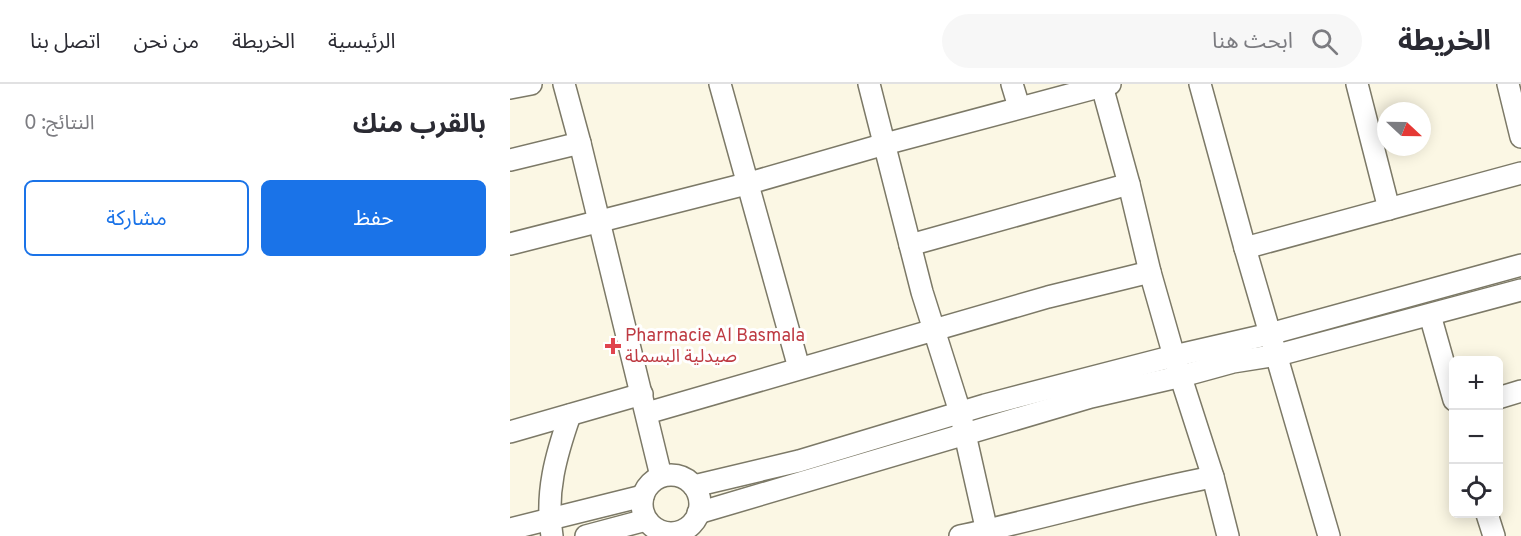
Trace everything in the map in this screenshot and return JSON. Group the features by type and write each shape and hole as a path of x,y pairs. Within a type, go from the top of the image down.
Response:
{"street":[{"path":"510,88 531,84"},
{"path":"564,84 662,476"},
{"path":"720,84 799,368"},
{"path":"869,84 933,331 962,422 987,533"},
{"path":"1012,84 1019,107"},
{"path":"1200,84 1329,536"},
{"path":"1357,84 1389,209"},
{"path":"1508,84 1521,137"},
{"path":"510,244 746,184 1019,107 1106,85 1150,272 1213,477 1228,536"},
{"path":"510,160 580,143"},
{"path":"1245,248 1521,174"},
{"path":"910,244 1129,184"},
{"path":"698,513 962,422 1174,356 1270,334 1521,265"},
{"path":"510,432 570,415 645,404 799,368 1048,297 1150,272"},
{"path":"694,486 962,422 1182,376 1233,362 1278,355 1521,290"},
{"path":"1430,315 1449,382"},
{"path":"1503,396 1521,391"},
{"path":"551,527 550,487 570,415"},
{"path":"662,476 679,476 694,486 700,505 698,513 695,520 682,533 662,532 646,520 642,512 646,487 662,476"},
{"path":"960,536 987,533 1169,486 1213,477"},
{"path":"510,529 551,527 643,496"},
{"path":"1489,518 1494,536"},
{"path":"586,536 646,520"}],"place":[{"name":"Pharmacie Al Basmala صيدلية البسملة","path":"613,346"}]}
